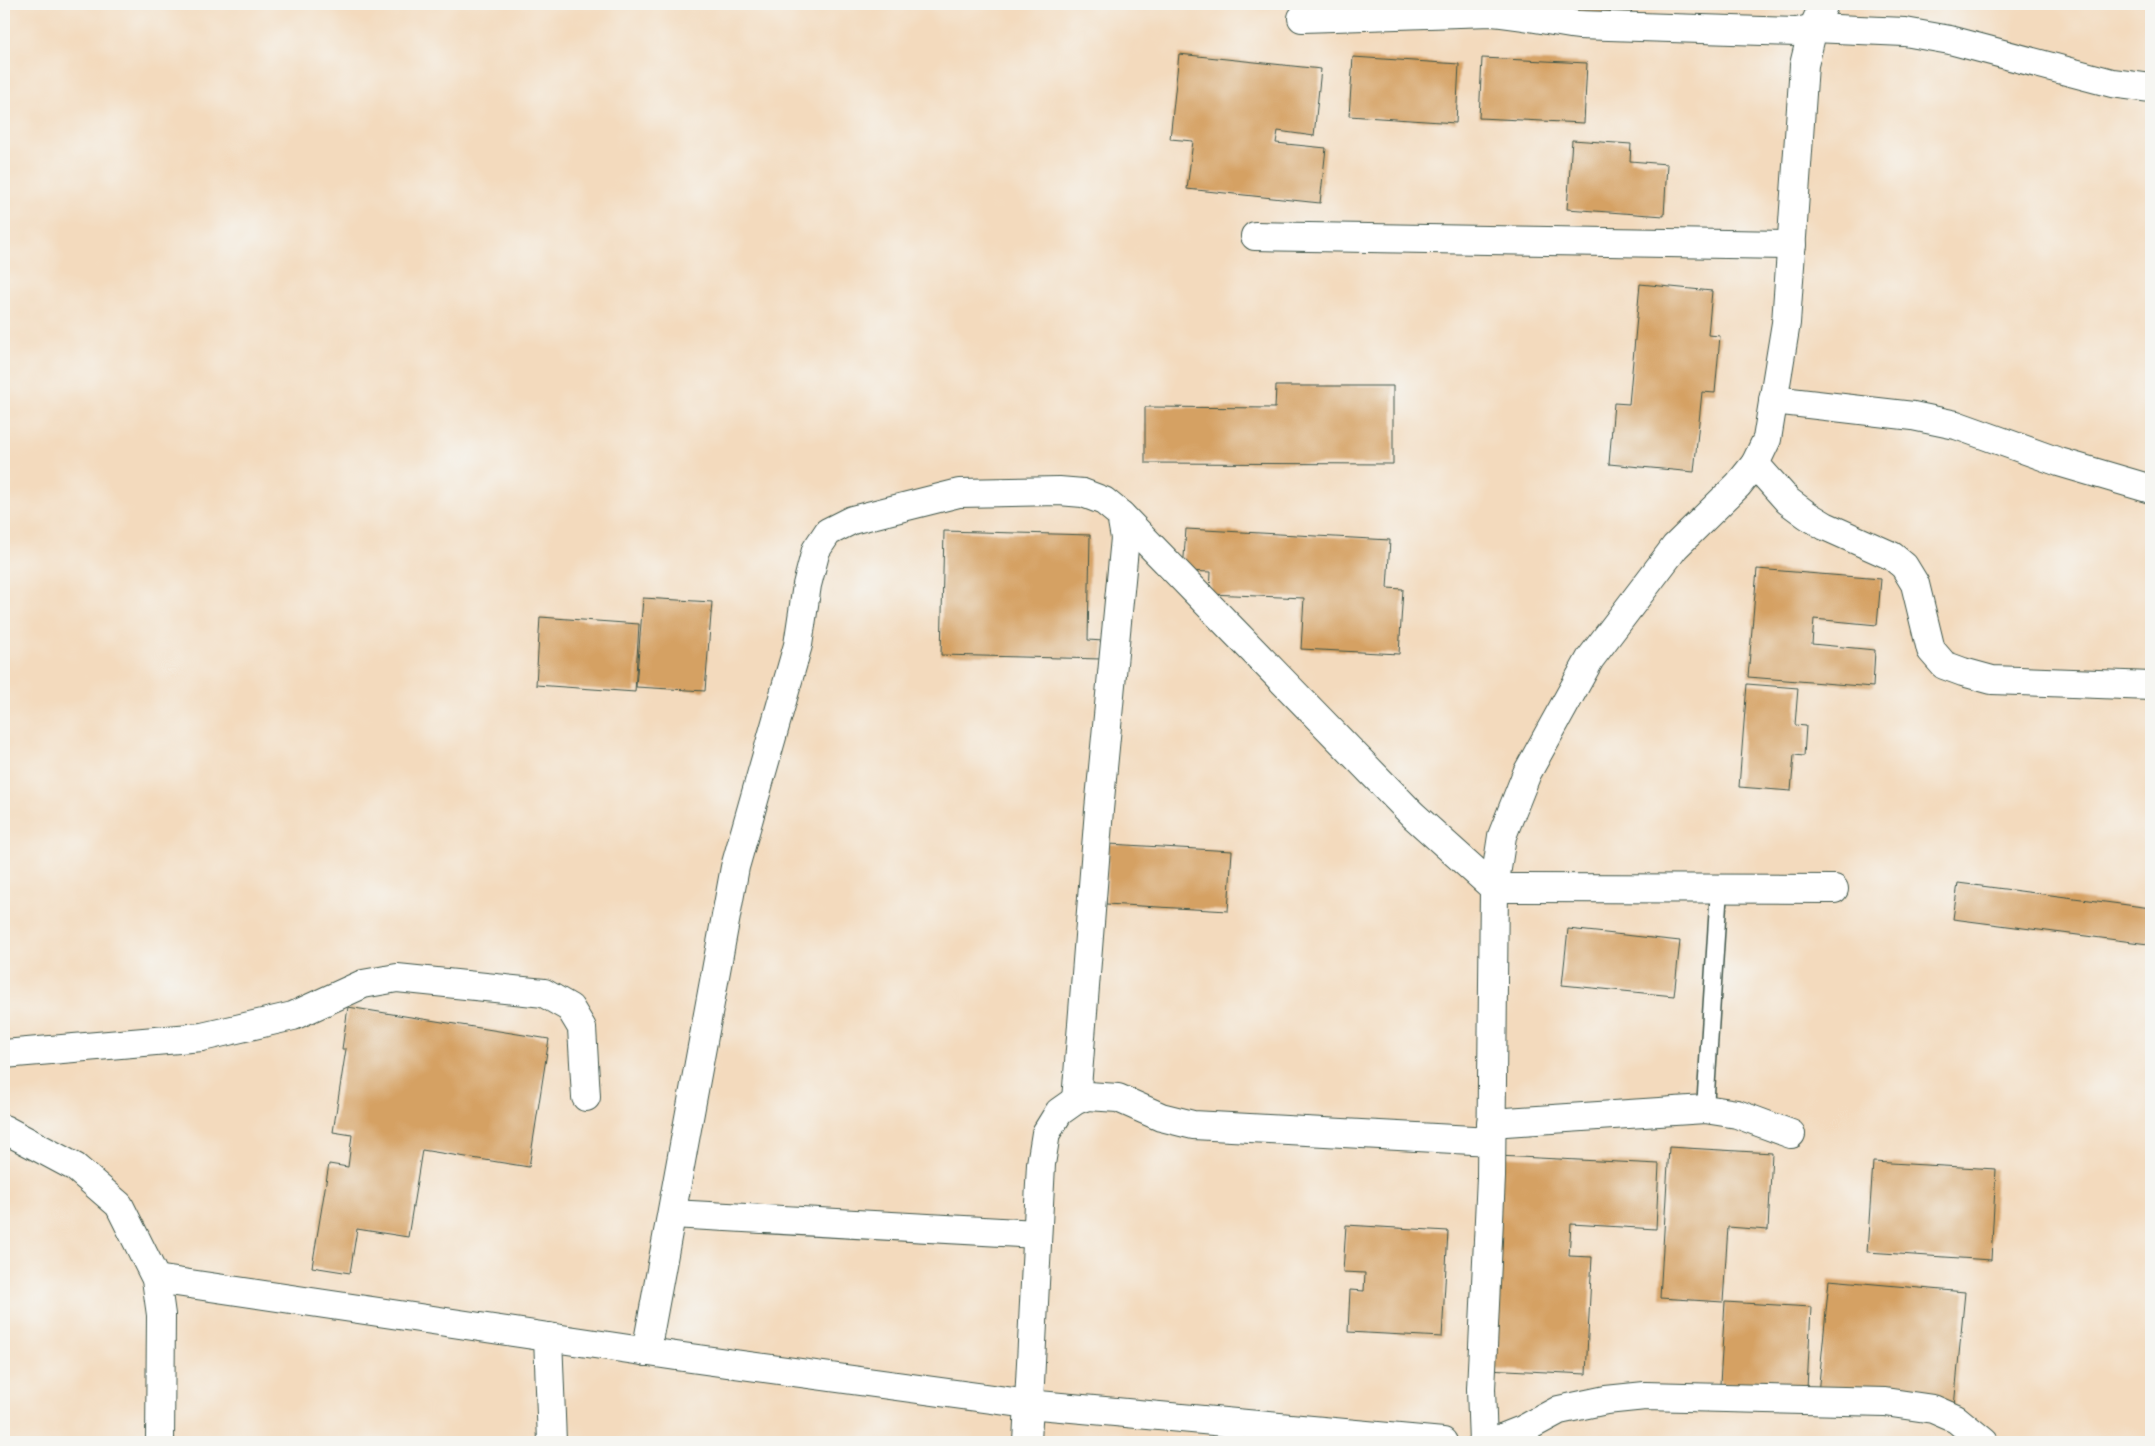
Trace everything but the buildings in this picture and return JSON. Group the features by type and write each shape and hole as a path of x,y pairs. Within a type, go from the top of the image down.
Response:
{"street":[{"path":"1483,1442 1482,1389 1491,1132 1494,888 1502,836 1528,773 1590,659 1675,548 1738,485 1755,464 1767,439 1786,323 1804,65 1813,28 1824,4"},
{"path":"1302,18 1491,12 1523,14 1578,25 1797,32 1813,28 1905,32 1950,40 2112,83 2151,88"},
{"path":"1255,236 1792,245"},
{"path":"1773,400 1912,416 1956,425 2059,462 2151,488"},
{"path":"1755,464 1788,501 1806,515 1825,526 1892,556 1904,566 1915,584 1931,650 1944,665 1992,680 2151,686"},
{"path":"646,1352 735,867 798,645 807,585 816,550 828,532 852,520 959,492 1059,491 1083,493 1104,501 1413,815 1494,888 1834,889"},
{"path":"1076,1100 1099,810 1124,538 1120,516"},
{"path":"4,1054 202,1037 293,1016 363,984 397,978 544,993 570,1008 582,1028 586,1097"},
{"path":"1027,1442 1041,1164 1046,1133 1058,1112 1076,1100 1088,1096 1118,1098 1161,1117 1194,1125 1491,1132 1704,1108 1752,1119 1791,1134"},
{"path":"4,1129 75,1167 119,1204 156,1279 161,1315 160,1442"},
{"path":"672,1214 1037,1234"},
{"path":"156,1279 646,1352 1028,1404 1443,1442"},
{"path":"548,1337 552,1442"},
{"path":"1492,1442 1522,1430 1559,1410 1606,1400 1645,1396 1885,1402 1933,1409 1956,1419 1984,1442"}],"lane":[{"path":"1704,1108 1719,889"}]}
